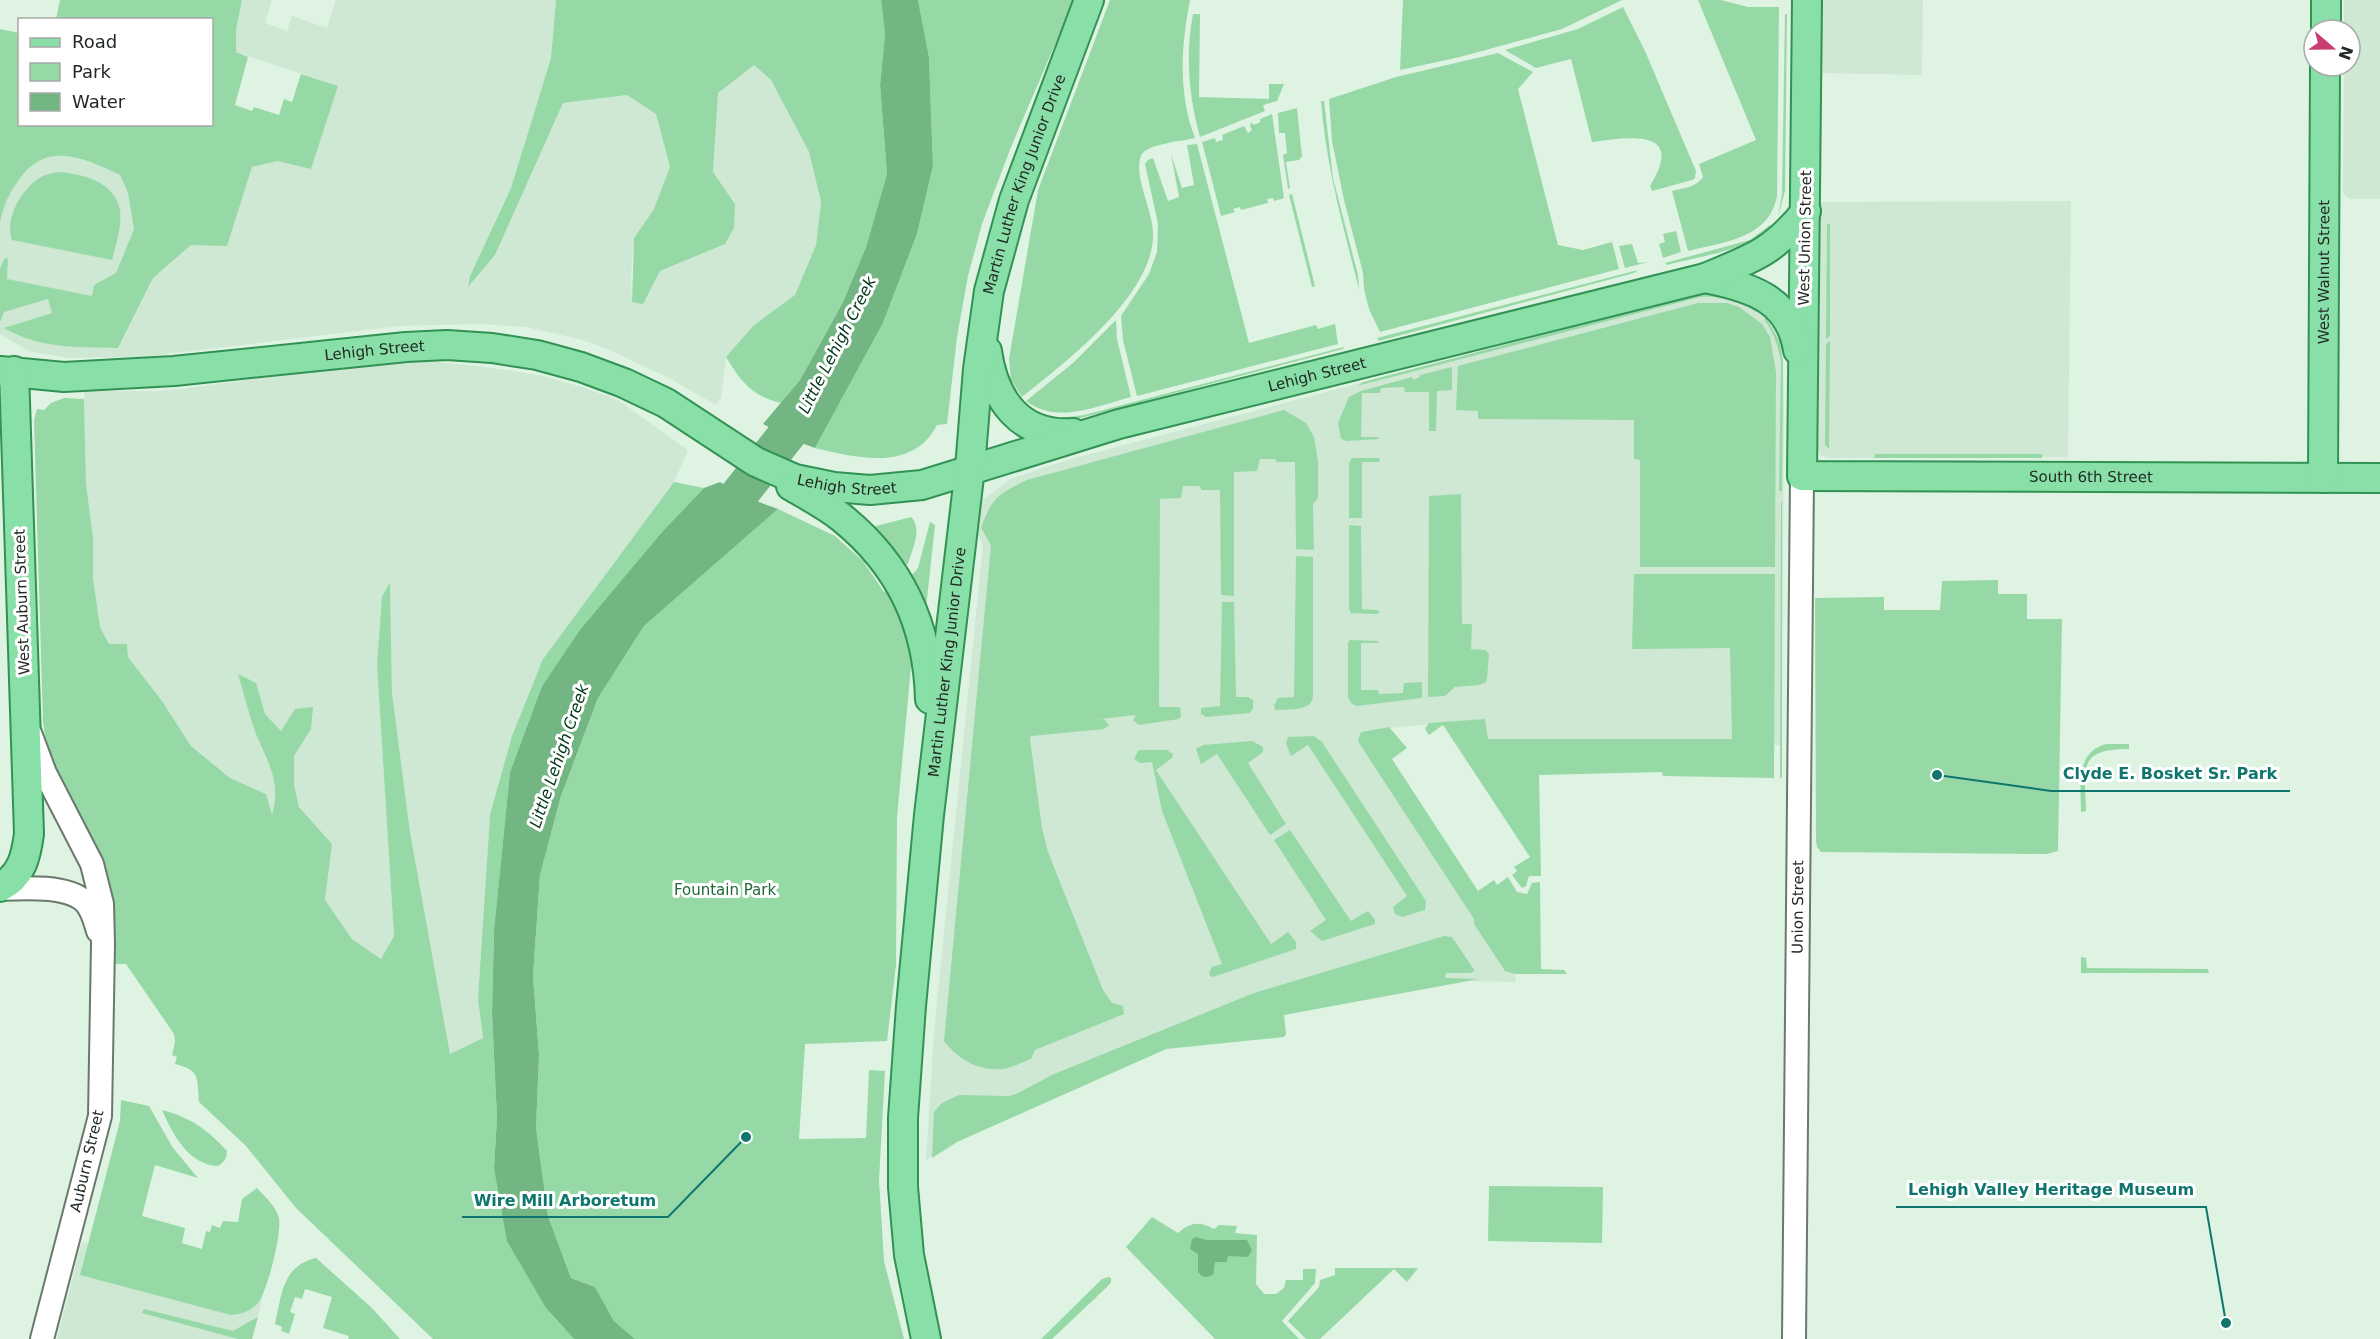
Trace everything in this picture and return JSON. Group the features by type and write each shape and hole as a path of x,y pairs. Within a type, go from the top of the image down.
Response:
{"main road":[{"name":"Martin Luther King Junior Drive","path":"926,1339 909,1255 903,1187 902,1141 911,1006 929,815 970,468 978,369 989,291 1014,200 1089,0"},
{"name":"West Union Street","path":"1802,476 1808,0"},
{"path":"2326,0 2326,18"},
{"name":"West Walnut Street","path":"2323,478 2325,78"},
{"name":"Lehigh Street","path":"5,367 64,377 224,367 406,347 447,345 492,348 537,355 614,379 666,403 756,462 793,482 870,490 922,485 970,468 1119,424 1705,278 1769,249 1789,232 1806,211"},
{"name":"Lehigh Street","path":"1705,278 1744,287 1775,304 1785,314 1797,343 1803,385"},
{"path":"989,291 987,351 990,370 996,387 1020,420 1036,429 1055,434 1071,434 1119,424"},
{"name":"West Auburn Street","path":"0,888 10,882 25,860 29,834 26,720 5,367"},
{"name":"South 6th Street","path":"1802,476 2380,478"},
{"path":"793,482 840,516 882,556 912,608 929,678 929,815"}],"street":[{"name":"Union Street","path":"1794,1339 1802,476"},
{"name":"Auburn Street","path":"26,720 45,773 92,864 102,904 100,1116 42,1339"},
{"name":"Auburn Street","path":"0,888 50,890 69,894 83,901 91,911 103,944"}],"shaded area":[{"path":"242,0 272,0 265,23 287,31 292,16 327,28 336,0 556,0 551,58 511,188 470,276 469,286 495,255 563,103 627,95 656,114 670,167 654,209 634,238 632,302 643,303 660,271 725,244 735,204 713,172 718,92 754,64 771,80 809,152 821,202 816,245 795,296 753,326 726,357 721,398 716,405 671,379 605,348 579,339 526,327 480,324 399,326 142,357 68,358 29,351 0,334 0,222 5,200 29,166 32,134 107,147 128,193 134,229 116,273 122,340 153,278 191,245 227,245 252,167 278,161 338,86 236,52 236,30"},
{"path":"1821,0 1923,0 1922,75 1821,73"},
{"path":"2344,0 2380,0 2380,199 2350,199 2343,193 2344,78 2362,78 2362,18 2344,18"},
{"path":"2071,201 2068,457 1827,458 1820,454 1816,447 1820,202"},
{"path":"1699,294 1726,295 1758,309 1773,327 1780,342 1784,399 1782,745 1488,744 1485,719 1378,729 1384,754 1513,961 1516,982 1470,981 1283,1015 1166,1049 957,1142 926,1160 934,1032 983,545 974,528 983,500 1010,479 1067,460"},
{"path":"398,360 486,367 540,375 582,387 618,400 688,450 674,482 543,659 490,815 478,999 483,1038 450,1054 410,832 392,693 390,583 377,665 394,936 381,959 352,939 325,900 332,844 299,807 294,784 293,756 311,729 281,732 265,714 255,683 238,675 276,785 272,817 266,794 230,778 191,746 162,701 128,657 127,644 109,644 100,627 93,578 93,538 86,483 84,391 159,391"},
{"path":"82,1242 264,1292 252,1339 57,1339"}],"green space":[{"path":"60,0 242,0 236,30 236,52 248,57 235,105 252,111 254,107 279,115 284,99 292,102 301,74 338,86 311,169 278,161 252,167 227,246 191,245 153,278 118,348 59,346 31,340 4,328 52,313 48,299 4,312 0,322 0,269 4,259 8,258 7,279 92,296 94,285 116,273 134,229 128,193 120,175 93,163 66,156 53,156 41,160 30,168 9,195 0,222 0,29 18,33 18,126 213,126 213,18 56,18"},
{"path":"556,0 881,0 885,35 880,85 887,174 866,247 843,302 800,380 781,403 762,396 748,387 726,357 753,326 795,295 816,245 821,202 809,152 771,80 754,65 718,93 713,172 735,204 734,228 725,244 660,271 643,304 632,302 634,238 654,209 670,167 656,114 627,95 563,103 495,255 468,287 470,276 511,188 551,58"},
{"path":"918,0 1074,0 1011,147 982,224 968,276 957,337 947,424 937,425 927,440 914,450 899,456 866,458 815,448 883,323 917,234 933,166 929,57"},
{"path":"1110,0 1190,0 1183,70 1186,104 1195,138 1157,146 1144,152 1141,156 1139,164 1141,183 1153,233 1150,256 1140,279 1105,325 1022,397 1011,380 1009,359 1038,190"},
{"path":"1403,0 1622,0 1562,29 1460,57 1400,70"},
{"path":"1698,0 1721,0 1748,7 1779,7 1777,196 1765,221 1755,230 1729,241 1688,251 1672,191 1689,187 1703,177 1699,164 1756,140"},
{"path":"1623,7 1645,51 1696,171 1695,178 1692,180 1652,191 1650,186 1659,167 1661,154 1657,145 1649,140 1637,138 1592,142 1571,59 1536,68 1505,50 1578,29"},
{"path":"1193,14 1200,14 1199,97 1269,99 1269,84 1284,84 1277,101 1263,105 1265,111 1200,137 1189,76 1189,45"},
{"path":"1785,14 1787,14 1785,191 1778,217 1782,194"},
{"path":"1498,53 1533,72 1518,89 1558,245 1583,250 1612,242 1619,269 1380,332 1369,309 1363,273 1344,200 1332,141 1329,99 1396,77"},
{"path":"1321,101 1324,101 1333,178 1358,275 1359,289 1331,172"},
{"path":"1297,108 1302,156 1299,160 1286,162 1290,188 1288,189 1283,155 1287,153 1285,133 1279,133 1278,113"},
{"path":"1272,114 1284,198 1274,201 1273,198 1267,199 1268,203 1241,210 1240,207 1233,209 1235,212 1221,216 1202,142 1215,138 1216,142 1223,140 1222,135 1244,126 1248,133 1252,130 1251,122 1254,125 1260,122 1260,119"},
{"path":"1197,144 1249,343 1316,325 1318,329 1335,324 1338,344 1137,396 1123,340 1121,316 1149,274 1157,252 1158,224 1145,164 1153,158 1168,201 1179,197 1171,154 1182,188 1194,185 1187,145"},
{"path":"57,172 76,174 95,180 104,185 117,200 120,222 112,260 12,240 10,232 13,213 22,196 35,181"},
{"path":"1292,194 1315,286 1312,287 1289,195"},
{"path":"1827,224 1830,224 1830,336 1826,339"},
{"path":"1770,225 1772,226 1762,234 1737,247 1667,265 1665,263 1750,240"},
{"path":"1676,231 1681,252 1663,258 1659,244 1665,242 1663,234"},
{"path":"1632,244 1638,263 1648,262 1625,268 1619,246"},
{"path":"1638,270 1634,273 1379,341 1377,338"},
{"path":"1699,294 1726,295 1758,309 1756,312 1730,299 1700,297 1357,386 1363,382"},
{"path":"1698,303 1727,303 1739,307 1762,324 1770,337 1776,372 1775,567 1640,567 1640,460 1634,459 1634,420 1478,419 1478,411 1456,410 1458,366"},
{"path":"1766,318 1780,342 1783,363 1782,491 1779,491 1781,362 1775,340 1764,319"},
{"path":"1116,320 1117,339 1131,397 1091,409 1064,413 1038,408 1026,401 1073,363"},
{"path":"1830,340 1829,449 1825,445 1826,344"},
{"path":"1344,347 1069,421 1056,422 1052,419 1084,415"},
{"path":"1452,367 1452,390 1437,391 1436,431 1429,431 1429,392 1405,392 1404,387 1381,388 1380,393 1362,393 1361,437 1380,439 1347,441 1341,439 1338,423 1349,397 1361,391 1412,377 1413,380 1420,375"},
{"path":"64,398 84,399 86,483 93,538 93,578 100,627 109,644 127,644 128,657 162,701 191,746 230,778 266,794 272,815 275,792 272,773 253,727 238,674 256,683 265,714 281,731 295,709 313,707 311,729 294,756 294,784 299,807 332,844 325,900 352,939 381,959 394,936 377,665 382,597 390,582 392,693 410,832 450,1054 483,1038 478,999 490,815 512,736 543,659 674,482 704,488 662,532 581,630 542,686 510,772 494,930 492,1013 497,1118 494,1168 546,1308 574,1339 433,1339 296,1208 246,1146 199,1102 196,1077 189,1069 175,1064 177,1057 172,1055 174,1034 126,964 112,964 46,745 43,722 34,420 37,409 44,410 51,403"},
{"path":"1284,410 1306,423 1314,437 1318,462 1318,498 1313,504 1314,550 1296,549 1295,462 1260,459 1257,471 1234,472 1234,596 1221,595 1220,490 1202,490 1199,486 1183,486 1181,498 1160,499 1159,707 1180,707 1181,716 1179,719 1139,725 1133,720 1136,715 1091,720 1104,719 1109,725 1104,729 1031,736 1030,739 1042,828 1048,852 1103,990 1112,1003 1123,1006 1124,1014 1035,1050 1031,1059 1010,1067 994,1069 970,1063 956,1054 944,1041 991,545 981,528 989,509 1003,493 1027,480"},
{"path":"1875,454 2042,454 2042,458 1874,458"},
{"path":"1352,458 1380,459 1379,462 1362,462 1362,518 1349,518 1349,463"},
{"path":"1461,494 1462,624 1472,624 1471,649 1486,650 1489,654 1487,678 1486,682 1479,685 1455,687 1445,696 1428,697 1429,496"},
{"path":"1781,502 1782,777 1780,778"},
{"name":"Fountain Park","path":"778,509 835,536 863,561 884,592 892,588 910,633 911,667 897,817 896,965 887,1041 805,1044 799,1139 866,1138 869,1070 885,1071 879,1180 884,1261 904,1339 635,1339 614,1321 595,1287 571,1278 548,1216 536,1128 539,1055 533,976 540,875 561,796 598,698 644,626"},
{"path":"911,517 916,527 916,539 908,564 903,566 873,530 876,526"},
{"path":"930,522 935,525 926,608 910,577 918,568"},
{"path":"1349,525 1361,526 1362,609 1377,610 1380,612 1377,614 1351,613 1349,609"},
{"path":"1296,556 1313,557 1313,697 1308,705 1303,707 1275,710 1274,705 1278,698 1294,697"},
{"path":"1634,574 1775,574 1774,778 1663,776 1662,772 1539,775 1541,876 1529,876 1526,886 1522,888 1512,875 1517,871 1514,867 1530,857 1443,725 1429,735 1425,729 1429,723 1485,719 1488,739 1732,739 1730,648 1632,649"},
{"path":"1998,580 1998,594 2027,594 2027,619 2062,619 2058,851 2047,854 1821,852 1816,841 1815,598 1884,597 1884,610 1940,610 1942,581"},
{"path":"1222,602 1234,602 1236,697 1248,697 1253,700 1253,708 1250,713 1206,717 1201,714 1201,708 1220,706"},
{"path":"1350,640 1379,641 1361,643 1361,690 1378,690 1379,694 1403,693 1404,683 1422,682 1422,698 1357,706 1352,704 1348,698 1348,642"},
{"path":"1389,727 1407,748 1392,759 1478,891 1494,880 1497,885 1508,877 1517,892 1527,894 1532,883 1540,882 1541,969 1564,970 1567,974 1515,974 1505,971 1474,924 1474,919 1359,743 1361,732"},
{"path":"1314,736 1322,742 1426,901 1425,910 1402,917 1395,914 1393,907 1407,896 1308,745 1291,756 1286,743 1288,737"},
{"path":"1252,741 1263,747 1263,752 1248,763 1286,824 1270,835 1217,754 1201,764 1196,749 1203,745"},
{"path":"2106,744 2129,744 2129,749 2112,750 2092,757 2085,772 2086,811 2081,812 2081,781 2084,762 2096,748"},
{"path":"1141,750 1167,750 1173,754 1172,758 1156,770 1271,944 1288,932 1296,942 1296,949 1213,977 1210,976 1212,967 1222,964 1162,811 1152,762 1140,763 1134,759"},
{"path":"1290,830 1351,921 1368,911 1375,920 1375,924 1322,941 1310,931 1326,920 1274,840"},
{"path":"1444,936 1452,937 1475,971 1446,973 1445,978 1478,979 1284,1015 1286,1034 1284,1037 1166,1049 957,1142 932,1158 934,1112 942,1103 959,1095 1009,1096 1054,1074 1254,993"},
{"path":"2081,957 2086,958 2087,968 2208,969 2209,973 2081,973"},
{"path":"121,1100 149,1106 173,1148 198,1178 155,1165 142,1216 185,1228 182,1243 202,1249 206,1231 210,1232 212,1225 220,1228 223,1221 238,1222 242,1199 257,1188 275,1210 279,1218 279,1226 273,1263 261,1298 251,1309 231,1315 80,1275 120,1121"},
{"path":"162,1110 198,1125 213,1137 227,1151 223,1161 218,1166 208,1164 190,1154 171,1129"},
{"path":"1489,1186 1603,1187 1602,1243 1488,1241"},
{"path":"1152,1217 1178,1233 1191,1225 1199,1224 1214,1229 1219,1225 1237,1226 1235,1233 1257,1235 1256,1284 1264,1294 1276,1294 1284,1288 1286,1280 1303,1280 1303,1269 1316,1269 1315,1283 1282,1321 1299,1339 1215,1339 1126,1247"},
{"path":"316,1258 372,1308 400,1339 348,1339 349,1336 323,1328 332,1297 305,1289 302,1299 295,1297 290,1312 295,1314 289,1334 281,1331 282,1327 275,1324 285,1283 296,1267"},
{"path":"1335,1268 1418,1268 1407,1282 1394,1269 1320,1339 1306,1339 1288,1321 1319,1287 1320,1280 1335,1275"},
{"path":"1111,1278 1111,1282 1108,1286 1052,1339 1041,1339 1102,1279"},
{"path":"144,1309 233,1331 258,1317 252,1339 238,1339 142,1313"}],"water":[{"path":"881,0 918,0 929,57 933,166 917,234 883,323 815,448 793,440 763,424 800,380 843,302 866,247 887,174 880,85 885,35"},
{"path":"720,482 748,498 778,509 644,626 598,698 561,796 540,875 533,976 539,1055 536,1128 548,1216 571,1278 595,1287 614,1321 635,1339 574,1339 546,1308 507,1241 494,1168 497,1118 492,1013 494,930 510,772 542,686 580,630 662,532 704,488"},
{"path":"1196,1237 1207,1240 1247,1240 1252,1250 1248,1257 1228,1256 1227,1262 1215,1262 1213,1275 1202,1276 1198,1272 1198,1254 1190,1249 1192,1239"}],"waterway":[{"name":"Little Lehigh Creek","path":"703,529 730,506 804,413 814,395"}],"place":[{"name":"Clyde E. Bosket Sr. Park","path":"1937,775"},
{"name":"Wire Mill Arboretum","path":"746,1137"},
{"name":"Lehigh Valley Heritage Museum","path":"2226,1323"}]}
